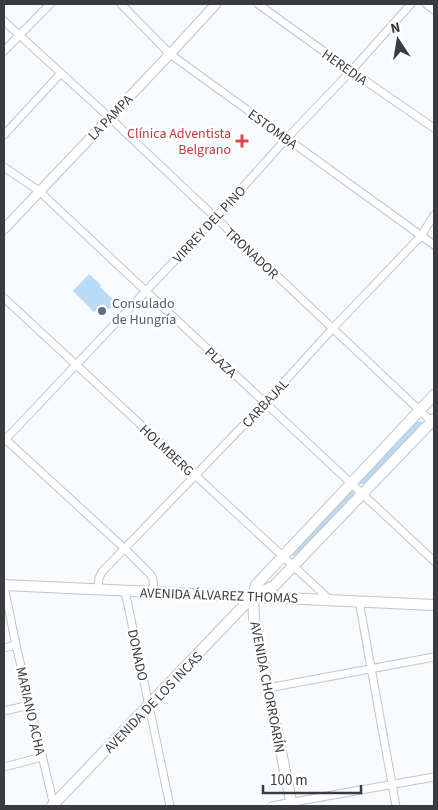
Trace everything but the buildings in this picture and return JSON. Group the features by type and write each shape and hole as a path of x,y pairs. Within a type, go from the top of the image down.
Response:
{"main road":[{"name":"AVENIDA DE LOS INCAS","path":"253,596 256,585 282,556 434,395"},
{"name":"AVENIDA DE LOS INCAS","path":"53,806 253,596 274,586 433,421"},
{"name":"AVENIDA ÁLVAREZ THOMAS","path":"4,586 434,605"},
{"name":"AVENIDA CHORROARÍN","path":"253,596 254,618 292,804"}],"street":[{"path":"4,51 50,4"},
{"name":"ESTOMBA","path":"121,4 170,54 434,245"},
{"name":"LA PAMPA","path":"4,229 216,4"},
{"name":"HEREDIA","path":"258,4 434,128"},
{"name":"VIRREY DEL PINO","path":"4,440 215,218 411,4"},
{"path":"426,4 434,10"},
{"name":"TRONADOR","path":"4,20 433,421"},
{"path":"4,135 61,73"},
{"name":"PLAZA","path":"4,167 39,191 434,561"},
{"name":"CARBAJAL","path":"98,590 99,578 102,572 265,403 333,328 421,236 434,215"},
{"name":"HOLMBERG","path":"4,298 330,600"},
{"path":"4,440 125,549 150,574 153,580 154,592"},
{"name":"MARIANO ACHA","path":"4,586 53,806"},
{"name":"DONADO","path":"125,592 170,806"},
{"path":"358,602 372,668 396,806"},
{"path":"4,648 16,645"},
{"path":"268,688 434,657"},
{"path":"4,711 30,704"},
{"path":"4,767 42,757"},
{"path":"271,806 292,804 434,777"}],"shaded area":[{"path":"89,274 116,302 109,309 103,304 94,312 73,291"},
{"path":"417,421 422,422 423,425 364,484 359,484 358,479"},
{"path":"349,490 354,492 353,496 297,555 291,556 290,555"}],"place":[{"name":"Clínica Adventista Belgrano","path":"242,141"},
{"name":"Consulado de Hungría","path":"102,311"}]}
